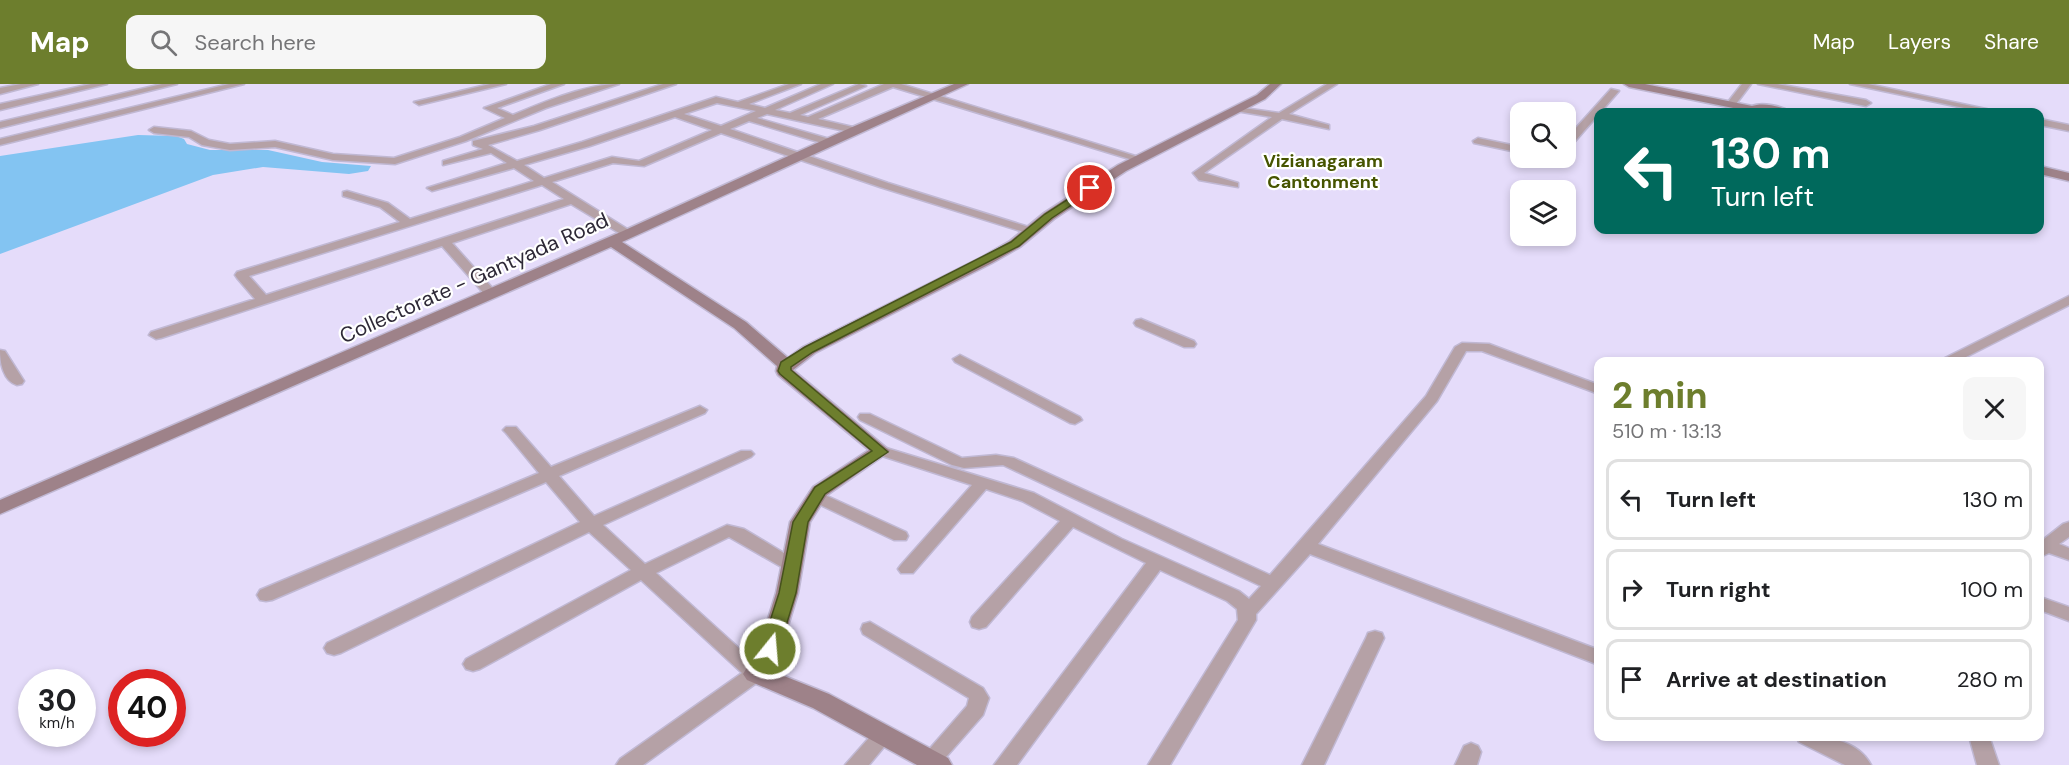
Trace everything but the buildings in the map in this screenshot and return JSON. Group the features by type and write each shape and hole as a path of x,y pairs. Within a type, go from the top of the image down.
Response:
{"street":[{"path":"0,92 34,84"},
{"path":"0,107 102,84"},
{"path":"0,125 172,84"},
{"path":"2,139 240,84"},
{"path":"419,102 502,84"},
{"path":"512,118 489,108 560,84"},
{"path":"154,130 191,134 206,143 230,147 275,144 333,157 395,161 463,139 512,118 615,84"},
{"path":"479,144 537,128 672,84"},
{"path":"727,101 777,84"},
{"path":"741,104 795,84"},
{"path":"262,299 242,275 614,159 640,164 829,84"},
{"path":"791,116 867,84"},
{"path":"809,120 892,84 1140,159"},
{"name":"Collectorate - Gantyada Road","path":"0,508 628,234 854,130 963,84"},
{"path":"1159,765 1247,620 1246,606 1240,600 1028,497 881,452 784,371 786,365 809,350 1015,244 1074,198 1140,159 1261,98 1276,84"},
{"path":"1234,185 1203,178 1198,172 1333,84"},
{"path":"1629,84 1747,108"},
{"path":"1646,84 1764,108"},
{"path":"1733,102 1747,84"},
{"path":"1762,84 1866,103"},
{"path":"1854,84 1975,108"},
{"path":"1599,108 1614,91"},
{"path":"432,188 596,141 713,101 727,101 854,130"},
{"path":"1239,109 1326,127"},
{"path":"675,114 797,156 1031,231"},
{"path":"1576,135 1594,114"},
{"path":"748,118 829,142"},
{"path":"2044,123 2069,128"},
{"path":"463,139 492,150 628,234"},
{"path":"1478,141 1510,148"},
{"path":"447,163 492,150"},
{"path":"2044,167 2069,172"},
{"path":"2044,172 2069,177"},
{"path":"347,194 384,205 407,222"},
{"path":"156,335 570,200"},
{"path":"443,240 491,294"},
{"path":"612,241 740,325 786,365"},
{"path":"1954,357 2069,300"},
{"path":"1141,323 1190,344"},
{"path":"1247,612 1307,546 1432,398 1462,347 1484,347 1594,388"},
{"path":"0,354 17,381"},
{"path":"960,359 1075,420"},
{"path":"266,596 700,410"},
{"path":"865,417 958,462 973,464 994,460 1008,461 1273,584"},
{"path":"511,430 591,524 755,674 821,701 935,763 976,709 979,698 976,693 870,629"},
{"path":"627,765 755,674 770,649 787,593 800,522 820,491 881,452"},
{"path":"334,648 591,524 746,454"},
{"path":"907,569 983,482"},
{"path":"816,496 900,536"},
{"path":"979,622 1071,519"},
{"path":"2044,546 2069,528"},
{"path":"473,664 643,572 727,531 738,533 791,566"},
{"path":"1307,546 1594,656"},
{"path":"2044,548 2069,554"},
{"path":"1005,765 1157,561"},
{"path":"2044,605 2069,614"},
{"path":"1313,765 1375,638"},
{"path":"856,765 883,736"},
{"path":"1817,741 1848,755 1860,765"},
{"path":"1981,741 1988,765"}],"water":[{"path":"138,135 176,136 184,139 187,144 210,150 268,150 322,162 371,166 368,171 349,174 263,167 213,175 0,254 0,156"}],"district":[{"name":"Vizianagaram Cantonment","path":"1323,172"}],"route":[{"path":"770,649 787,593 800,522 820,491 881,452 784,371 786,365 809,350 1015,244 1049,216 1090,188"}]}
